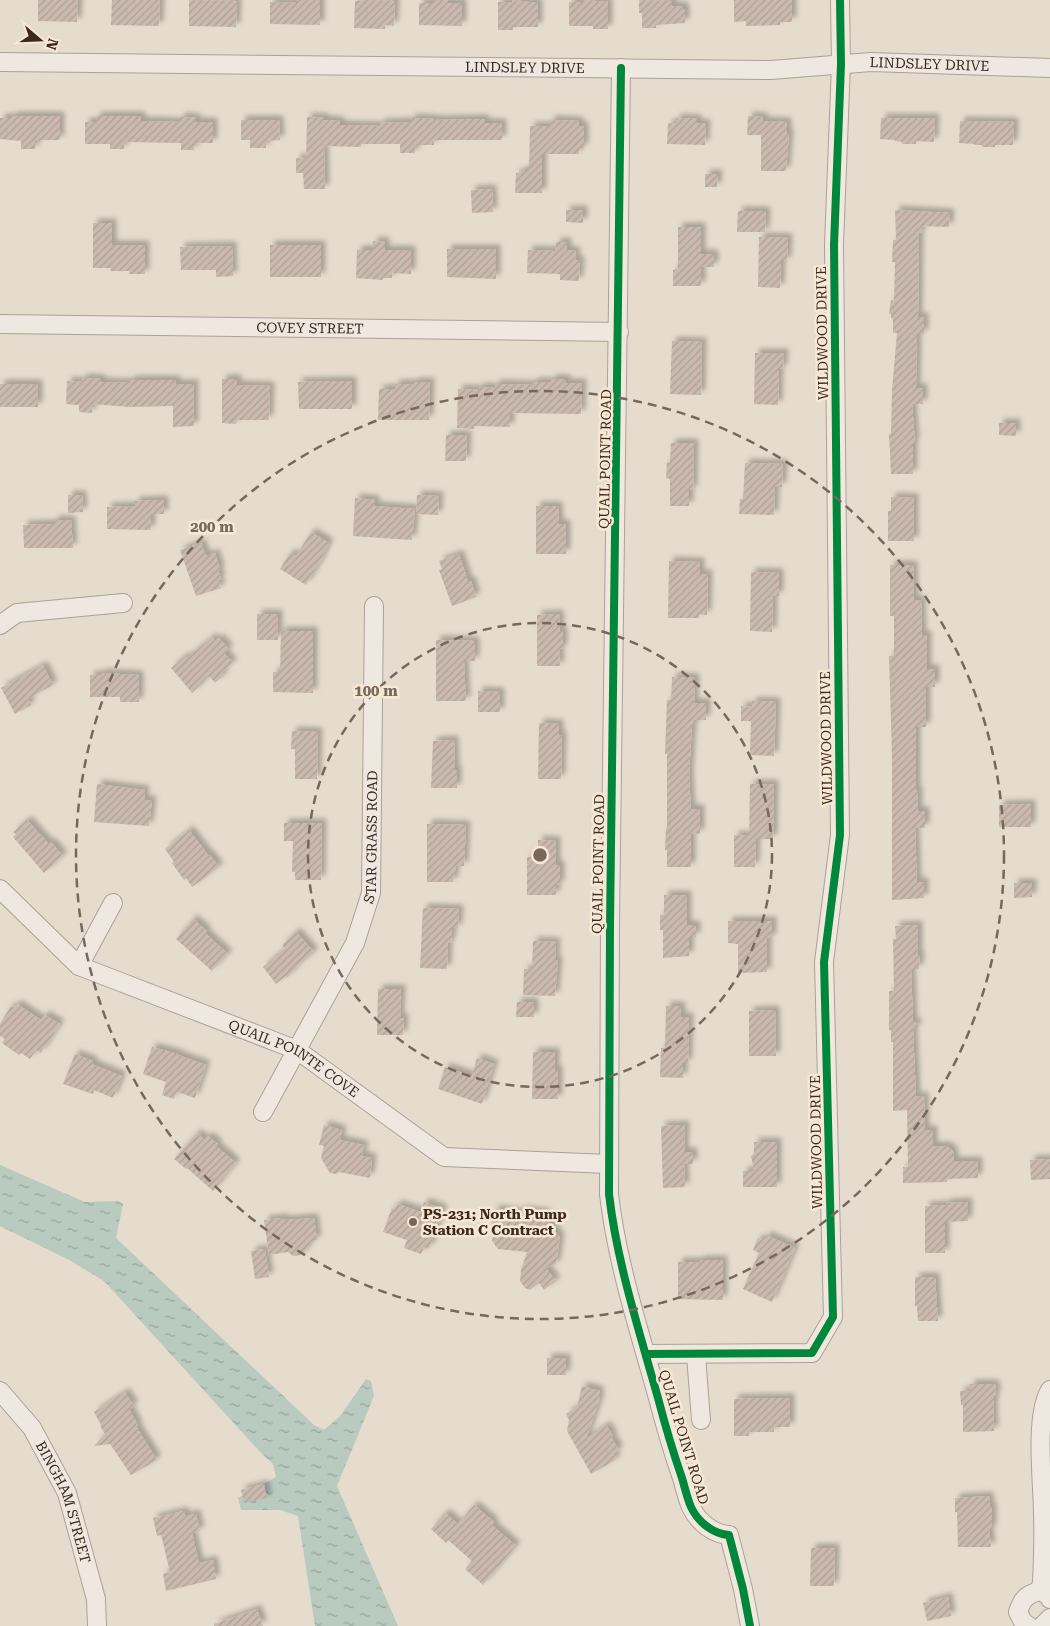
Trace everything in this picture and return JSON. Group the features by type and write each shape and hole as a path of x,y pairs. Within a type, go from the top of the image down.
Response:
{"street":[{"name":"WILDWOOD DRIVE","path":"696,1355 812,1353 833,1317 824,962 840,835 834,245 841,64 840,0"},
{"name":"LINDSLEY DRIVE","path":"0,62 145,62 284,66 770,70 871,62 1050,68"},
{"name":"QUAIL POINT ROAD","path":"621,68 610,924 609,1194 613,1228 646,1354 691,1507 698,1519 709,1528 721,1535 729,1535 750,1626"},
{"name":"COVEY STREET","path":"0,324 619,332"},
{"path":"0,625 17,613 123,602"},
{"name":"STAR GRASS ROAD","path":"263,1112 355,943 371,892 374,606"},
{"name":"QUAIL POINTE COVE","path":"0,889 79,966 297,1050 444,1157 609,1164"},
{"path":"79,966 113,903"},
{"path":"646,1354 696,1355 701,1420"},
{"path":"1029,1626 1023,1622 1018,1612 1021,1602 1029,1594 1045,1595 1042,1582 1041,1433 1042,1410 1050,1390"},
{"name":"BINGHAM STREET","path":"0,1391 32,1428 66,1493 96,1599 97,1626"},
{"path":"1042,1626 1050,1618"}],"water":[{"path":"0,1165 85,1202 118,1201 123,1204 116,1238 314,1425 324,1430 340,1416 366,1379 371,1381 374,1396 337,1486 398,1626 315,1626 298,1516 280,1510 241,1510 238,1498 276,1477 273,1464 104,1281 69,1260 0,1226"}],"building":[{"path":"38,0 78,0 77,22 38,21"},
{"path":"112,0 160,0 159,26 111,25"},
{"path":"189,0 237,1 236,27 189,26"},
{"path":"297,0 320,0 320,25 270,24 270,2 297,3"},
{"path":"433,0 448,0 448,3 462,3 462,26 419,25 419,3 433,3"},
{"path":"513,0 538,3 538,27 513,27 513,30 498,30 498,2 512,2"},
{"path":"585,0 608,2 608,29 593,29 593,26 569,26 569,2 583,2"},
{"path":"639,0 672,1 672,6 683,6 683,9 685,9 685,23 656,25 656,28 642,28 642,13 639,13"},
{"path":"734,0 792,0 792,22 780,22 780,25 746,26 746,21 734,22"},
{"path":"355,1 395,1 394,26 385,25 385,29 354,28"},
{"path":"12,116 60,116 60,140 35,141 35,149 21,149 21,141 0,139 0,118 12,118"},
{"path":"96,116 141,116 141,121 180,122 180,117 196,118 196,122 213,122 213,143 194,143 194,150 181,150 181,143 124,142 124,149 110,149 110,144 85,144 85,122 96,122"},
{"path":"748,116 763,117 763,121 787,122 787,133 789,133 786,171 761,171 761,135 747,135"},
{"path":"307,117 340,121 340,125 380,126 380,123 411,122 411,118 434,120 485,119 485,123 502,123 502,140 434,140 434,145 415,145 415,153 400,153 400,144 361,144 361,147 324,146 325,189 304,189 303,173 296,173 296,158 306,159"},
{"path":"676,118 697,119 697,123 706,124 705,145 667,144 668,123 676,124"},
{"path":"881,118 935,118 934,142 916,141 916,144 902,144 902,142 895,140 880,139"},
{"path":"241,120 279,120 280,140 266,141 266,148 250,148 250,140 241,140"},
{"path":"550,120 579,121 579,126 584,126 584,148 579,148 579,154 542,154 542,193 515,193 516,173 522,173 522,170 529,170 530,126 550,126"},
{"path":"960,121 1014,122 1013,145 982,147 982,145 959,143"},
{"path":"705,174 718,174 717,187 705,187"},
{"path":"492,189 493,212 472,213 471,190"},
{"path":"566,210 583,210 583,223 566,222"},
{"path":"895,210 950,213 949,227 922,226 921,233 919,233 918,317 924,317 924,334 917,334 916,388 923,388 923,404 912,404 915,443 913,443 913,474 891,474 889,434 891,434 892,390 897,333 893,333 893,319 891,314 889,314 891,300 894,301 895,262 892,262 893,240 896,240"},
{"path":"738,211 766,211 765,232 737,232"},
{"path":"93,223 112,223 112,245 145,245 145,274 129,274 129,271 111,271 110,268 93,268"},
{"path":"678,227 701,227 701,254 714,254 714,267 701,267 701,286 673,286 673,270 678,269"},
{"path":"759,237 788,238 787,261 781,261 780,288 758,287"},
{"path":"373,241 385,242 385,250 411,250 411,274 392,273 392,278 383,278 383,280 356,278 357,250 373,250"},
{"path":"556,242 567,242 567,250 576,251 575,260 580,260 579,281 560,280 560,274 527,273 528,250 555,251"},
{"path":"270,245 321,245 321,277 270,277"},
{"path":"232,246 233,276 216,277 216,270 181,270 180,247"},
{"path":"447,249 496,249 496,279 447,277"},
{"path":"672,341 702,342 701,395 670,394"},
{"path":"755,353 784,353 783,369 779,369 778,405 754,404"},
{"path":"82,378 101,379 101,382 130,383 130,380 176,380 176,384 194,384 194,426 173,427 173,406 130,407 92,404 92,413 79,412 79,405 66,404 67,381 82,382"},
{"path":"222,379 237,379 237,385 270,386 269,420 237,420 236,424 222,423"},
{"path":"551,379 566,379 566,383 582,383 581,414 510,413 510,427 474,426 474,429 457,428 458,389 479,390 479,387 495,388 495,384 533,385 533,382 551,382"},
{"path":"352,381 352,409 299,409 298,382"},
{"path":"414,382 430,382 429,420 378,420 379,389 395,389 395,384 414,384"},
{"path":"0,384 38,384 38,407 0,407"},
{"path":"999,423 1016,423 1016,436 999,435"},
{"path":"446,435 467,435 466,461 445,461"},
{"path":"671,443 694,443 693,490 689,490 689,506 670,506 670,479 666,478 667,462 670,463"},
{"path":"745,463 783,464 782,487 775,487 774,515 739,514 740,499 743,499"},
{"path":"68,495 82,495 83,512 68,513"},
{"path":"417,495 439,496 438,515 416,514"},
{"path":"891,497 914,498 914,541 888,541 888,511 891,511"},
{"path":"355,498 375,500 375,506 415,509 412,540 353,536"},
{"path":"164,500 164,514 151,514 151,530 107,529 107,507 135,506 135,501"},
{"path":"536,506 558,506 559,524 566,524 566,554 536,554"},
{"path":"54,520 71,520 73,548 24,548 23,525 54,524"},
{"path":"311,532 329,543 306,585 280,569 290,553 296,556"},
{"path":"201,543 206,556 215,553 220,569 218,570 221,579 218,580 221,588 196,596 180,550"},
{"path":"459,554 468,581 471,581 476,597 452,606 439,570 442,569 439,561"},
{"path":"669,561 700,562 700,574 708,574 707,615 699,614 699,618 668,618"},
{"path":"890,565 913,565 914,600 921,600 922,635 927,635 927,669 935,669 935,687 926,687 926,727 916,727 918,811 925,811 925,828 915,828 917,882 924,882 924,898 892,900 892,757 889,656 894,656 894,616 890,616"},
{"path":"751,572 779,573 779,596 773,596 772,632 750,631"},
{"path":"257,614 278,614 278,640 257,640"},
{"path":"559,614 560,631 563,631 563,649 559,649 560,666 537,666 537,615"},
{"path":"281,631 313,631 313,693 273,692 273,672 280,672"},
{"path":"212,637 215,641 219,638 229,649 224,653 233,663 222,672 224,675 215,683 209,676 192,693 171,668 185,656 187,658"},
{"path":"436,640 475,641 475,661 464,661 466,701 436,701"},
{"path":"43,665 53,685 28,699 31,705 15,714 1,688"},
{"path":"101,673 139,675 139,702 120,702 120,697 90,697 90,675 101,675"},
{"path":"672,677 695,678 694,703 706,703 706,720 694,720 694,726 692,726 689,776 691,809 700,809 700,834 691,833 691,867 667,867 667,850 665,850 667,828 667,754 665,754 667,700 671,700"},
{"path":"478,691 500,692 500,712 478,712"},
{"path":"752,701 776,702 774,756 750,755 751,721 741,721 741,706 752,707"},
{"path":"539,723 559,724 559,735 562,735 561,779 538,779"},
{"path":"292,731 318,732 317,779 295,779 295,749 291,749"},
{"path":"454,740 457,788 431,788 433,741"},
{"path":"97,784 145,790 144,800 152,800 149,826 94,822"},
{"path":"750,784 774,784 773,839 756,839 755,867 734,867 734,835 749,836"},
{"path":"1031,804 1031,827 999,827 999,805"},
{"path":"27,820 63,856 44,873 13,837 16,834 13,832"},
{"path":"284,823 322,823 321,880 295,880 295,872 292,872 293,841 284,841"},
{"path":"427,824 466,825 464,866 456,866 453,882 427,882"},
{"path":"189,830 219,867 192,887 186,878 184,880 165,849"},
{"path":"538,840 556,841 556,865 560,865 560,885 556,885 556,895 527,895 527,857 538,857"},
{"path":"1014,883 1032,883 1032,897 1014,898"},
{"path":"664,895 687,895 687,925 696,925 696,937 689,937 689,956 663,958 663,930 660,930 660,915 664,915"},
{"path":"423,908 459,909 458,928 452,928 451,943 448,943 447,969 420,968"},
{"path":"193,919 228,954 212,971 176,939"},
{"path":"728,921 772,921 772,938 767,938 767,972 738,973 738,944 728,943"},
{"path":"918,925 919,969 911,969 913,1021 919,1026 913,1029 916,1097 924,1096 925,1130 933,1130 933,1146 946,1146 953,1151 954,1161 978,1161 978,1178 947,1179 947,1182 903,1183 903,1167 908,1167 907,1110 893,1111 893,1042 891,1042 891,1030 889,1030 889,991 894,991 893,939 896,939 895,926"},
{"path":"296,932 314,952 301,962 287,978 286,976 276,984 263,967 285,948 282,945"},
{"path":"533,941 556,942 555,960 558,960 555,996 523,995 524,969 532,969"},
{"path":"378,989 401,989 400,1018 404,1018 403,1035 377,1035"},
{"path":"517,1002 534,1002 534,1017 516,1017"},
{"path":"17,1004 41,1020 45,1015 60,1024 41,1053 36,1050 30,1059 21,1053 19,1055 2,1043 5,1039 0,1036 0,1024 11,1006 14,1008"},
{"path":"666,1006 681,1006 681,1017 689,1017 688,1063 683,1063 683,1078 660,1077 661,1048 665,1048"},
{"path":"775,1010 776,1056 749,1056 749,1011"},
{"path":"152,1047 178,1054 206,1065 195,1098 177,1092 174,1099 162,1095 166,1082 143,1074"},
{"path":"533,1052 555,1052 555,1070 558,1070 558,1099 532,1099"},
{"path":"75,1054 93,1061 92,1064 122,1076 113,1098 94,1090 93,1094 63,1084"},
{"path":"477,1058 494,1064 482,1104 438,1089 445,1067 472,1076"},
{"path":"324,1125 342,1130 340,1140 364,1145 362,1156 372,1158 370,1178 339,1172 336,1174 330,1173 321,1158 324,1146 319,1145"},
{"path":"685,1125 684,1152 693,1152 693,1164 684,1164 685,1187 663,1188 661,1126"},
{"path":"197,1133 205,1140 208,1136 218,1144 216,1146 236,1163 213,1191 174,1159"},
{"path":"754,1142 777,1142 777,1187 743,1187 743,1171 754,1171 751,1156 754,1154"},
{"path":"1050,1159 1050,1179 1031,1180 1030,1160"},
{"name":"PS-231; North Pump Station C Contract","path":"424,1202 443,1209 429,1249 424,1247 421,1254 404,1248 407,1240 383,1232 392,1208 395,1209 397,1204 421,1212"},
{"path":"968,1202 968,1221 945,1222 945,1253 925,1253 925,1206"},
{"path":"495,1209 519,1213 523,1210 546,1213 545,1217 560,1238 556,1264 546,1268 556,1281 544,1290 539,1283 530,1290 525,1288 520,1281 521,1270 527,1252 498,1249 492,1241 494,1230 491,1225"},
{"path":"283,1218 284,1220 314,1218 317,1240 312,1241 302,1255 293,1256 288,1252 269,1255 264,1220"},
{"path":"766,1235 795,1248 772,1302 743,1289 759,1253 753,1250 758,1238 764,1241"},
{"path":"265,1249 269,1277 255,1279 251,1251"},
{"path":"700,1260 723,1260 723,1300 678,1299 678,1262 700,1262"},
{"path":"915,1277 935,1277 938,1321 918,1321 917,1306 915,1306"},
{"path":"547,1358 566,1358 566,1375 547,1375"},
{"path":"970,1384 995,1384 996,1396 994,1396 993,1404 994,1431 963,1432 963,1405 961,1405 960,1391 970,1391"},
{"path":"582,1386 600,1391 598,1397 600,1398 586,1439 606,1425 619,1450 613,1454 617,1459 591,1474 567,1431 569,1420 566,1414 577,1407"},
{"path":"125,1392 134,1406 129,1409 138,1425 136,1426 157,1460 131,1475 110,1444 94,1446 105,1434 94,1412"},
{"path":"790,1398 790,1427 774,1427 774,1432 749,1432 749,1436 734,1436 734,1399"},
{"path":"264,1484 267,1498 244,1503 241,1490"},
{"path":"989,1496 990,1507 992,1507 992,1529 989,1529 991,1547 958,1547 955,1498"},
{"path":"474,1505 494,1522 492,1525 516,1546 483,1585 465,1569 472,1561 448,1540 446,1543 431,1529 445,1513 458,1524"},
{"path":"184,1511 185,1516 196,1514 200,1531 192,1533 199,1563 213,1560 216,1579 166,1591 163,1574 170,1572 161,1535 157,1536 153,1518"},
{"path":"811,1548 835,1548 834,1586 810,1586"},
{"path":"948,1597 951,1616 927,1621 923,1603"},
{"path":"257,1609 263,1626 214,1626 214,1624"}],"cycle path":[{"path":"646,1354 812,1353 833,1317 824,962 840,835 834,245 841,64 840,0"},
{"path":"621,68 610,924 609,1194 617,1245 629,1296 688,1500 702,1522 712,1530 729,1535 750,1626"}],"place":[{"name":"PS-231; North Pump Station C Contract","path":"413,1222"}]}
